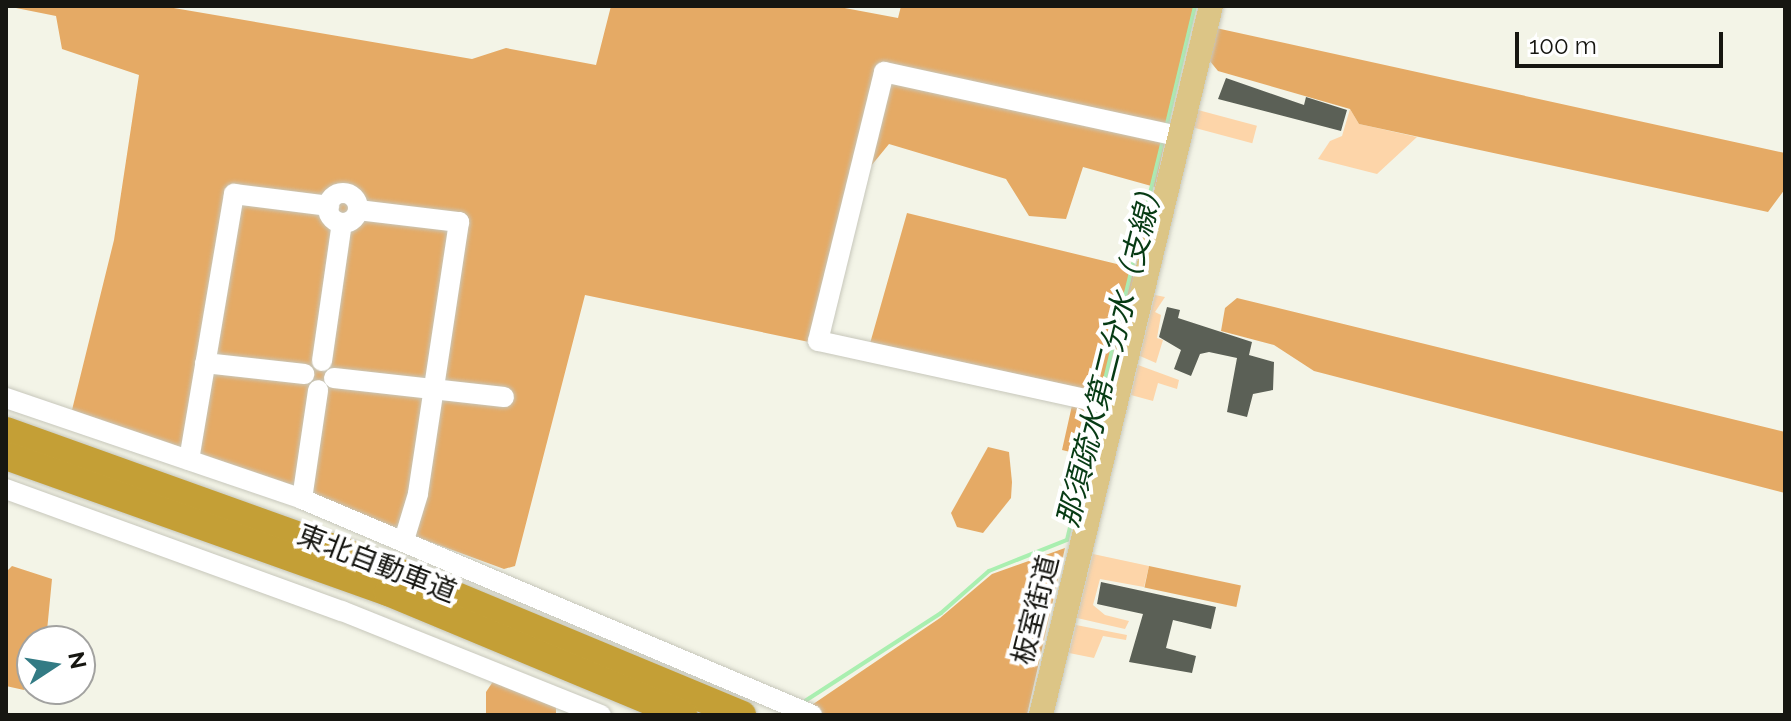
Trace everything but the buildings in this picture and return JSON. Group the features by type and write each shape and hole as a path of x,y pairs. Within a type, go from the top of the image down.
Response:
{"highway":[{"name":"東北自動車道","path":"6,431 394,570 742,715"},
{"name":"東北自動車道","path":"6,456 388,592 683,715"}],"main road":[{"name":"板室街道","path":"1041,715 1211,6"}],"street":[{"path":"1117,406 818,341 884,72 1181,137"},
{"path":"329,206 335,195 347,193 358,210"},
{"path":"189,460 234,194 329,206 342,223 324,376 302,499"},
{"path":"342,223 358,210 459,222 418,494 404,540"},
{"path":"205,363 504,397"},
{"path":"6,398 302,499 812,715"},
{"path":"6,489 342,611 601,715"}],"shaded area":[{"path":"6,6 162,6 472,59 506,48 596,65 611,6 834,6 898,18 901,6 1194,6 1155,187 1083,167 1066,219 1029,216 1006,179 889,144 843,200 809,342 585,295 515,566 504,569 72,410 114,240 139,75 62,49 56,16"},
{"path":"1216,28 1785,153 1785,189 1768,212 1359,124 1350,109 1218,71 1209,60"},
{"path":"1350,109 1359,124 1417,137 1377,174 1318,159 1330,141 1342,136"},
{"path":"1198,110 1257,126 1252,143 1193,127"},
{"path":"907,213 1125,266 1136,280 1094,447 1083,455 1062,450 1075,392 869,347"},
{"path":"1155,295 1165,297 1155,312 1161,315 1157,338 1163,340 1156,363 1140,356"},
{"path":"1237,298 1785,432 1785,493 1314,371 1274,345 1221,331 1225,308"},
{"path":"1138,365 1179,380 1177,389 1158,383 1153,401 1131,395"},
{"path":"988,447 1009,452 1012,482 1011,498 983,533 957,527 951,513"},
{"path":"1065,548 1027,715 797,715 940,618 992,574"},
{"path":"1093,554 1149,566 1144,587 1100,579 1093,605 1105,615 1129,621 1125,629 1077,618"},
{"path":"12,566 52,579 48,625 16,625 16,688 6,686 6,572"},
{"path":"1149,566 1241,586 1236,607 1144,588"},
{"path":"1076,625 1127,635 1126,640 1103,636 1094,658 1069,653"},
{"path":"494,680 556,699 556,715 486,715 486,692"}],"waterway":[{"name":"那須疏水第二分水（支線）","path":"1166,128 1195,6"},
{"name":"那須疏水第二分水（支線）","path":"1101,396 1163,140"},
{"name":"那須疏水第二分水（支線）","path":"805,701 941,613 989,571 1067,540 1098,409"}]}
